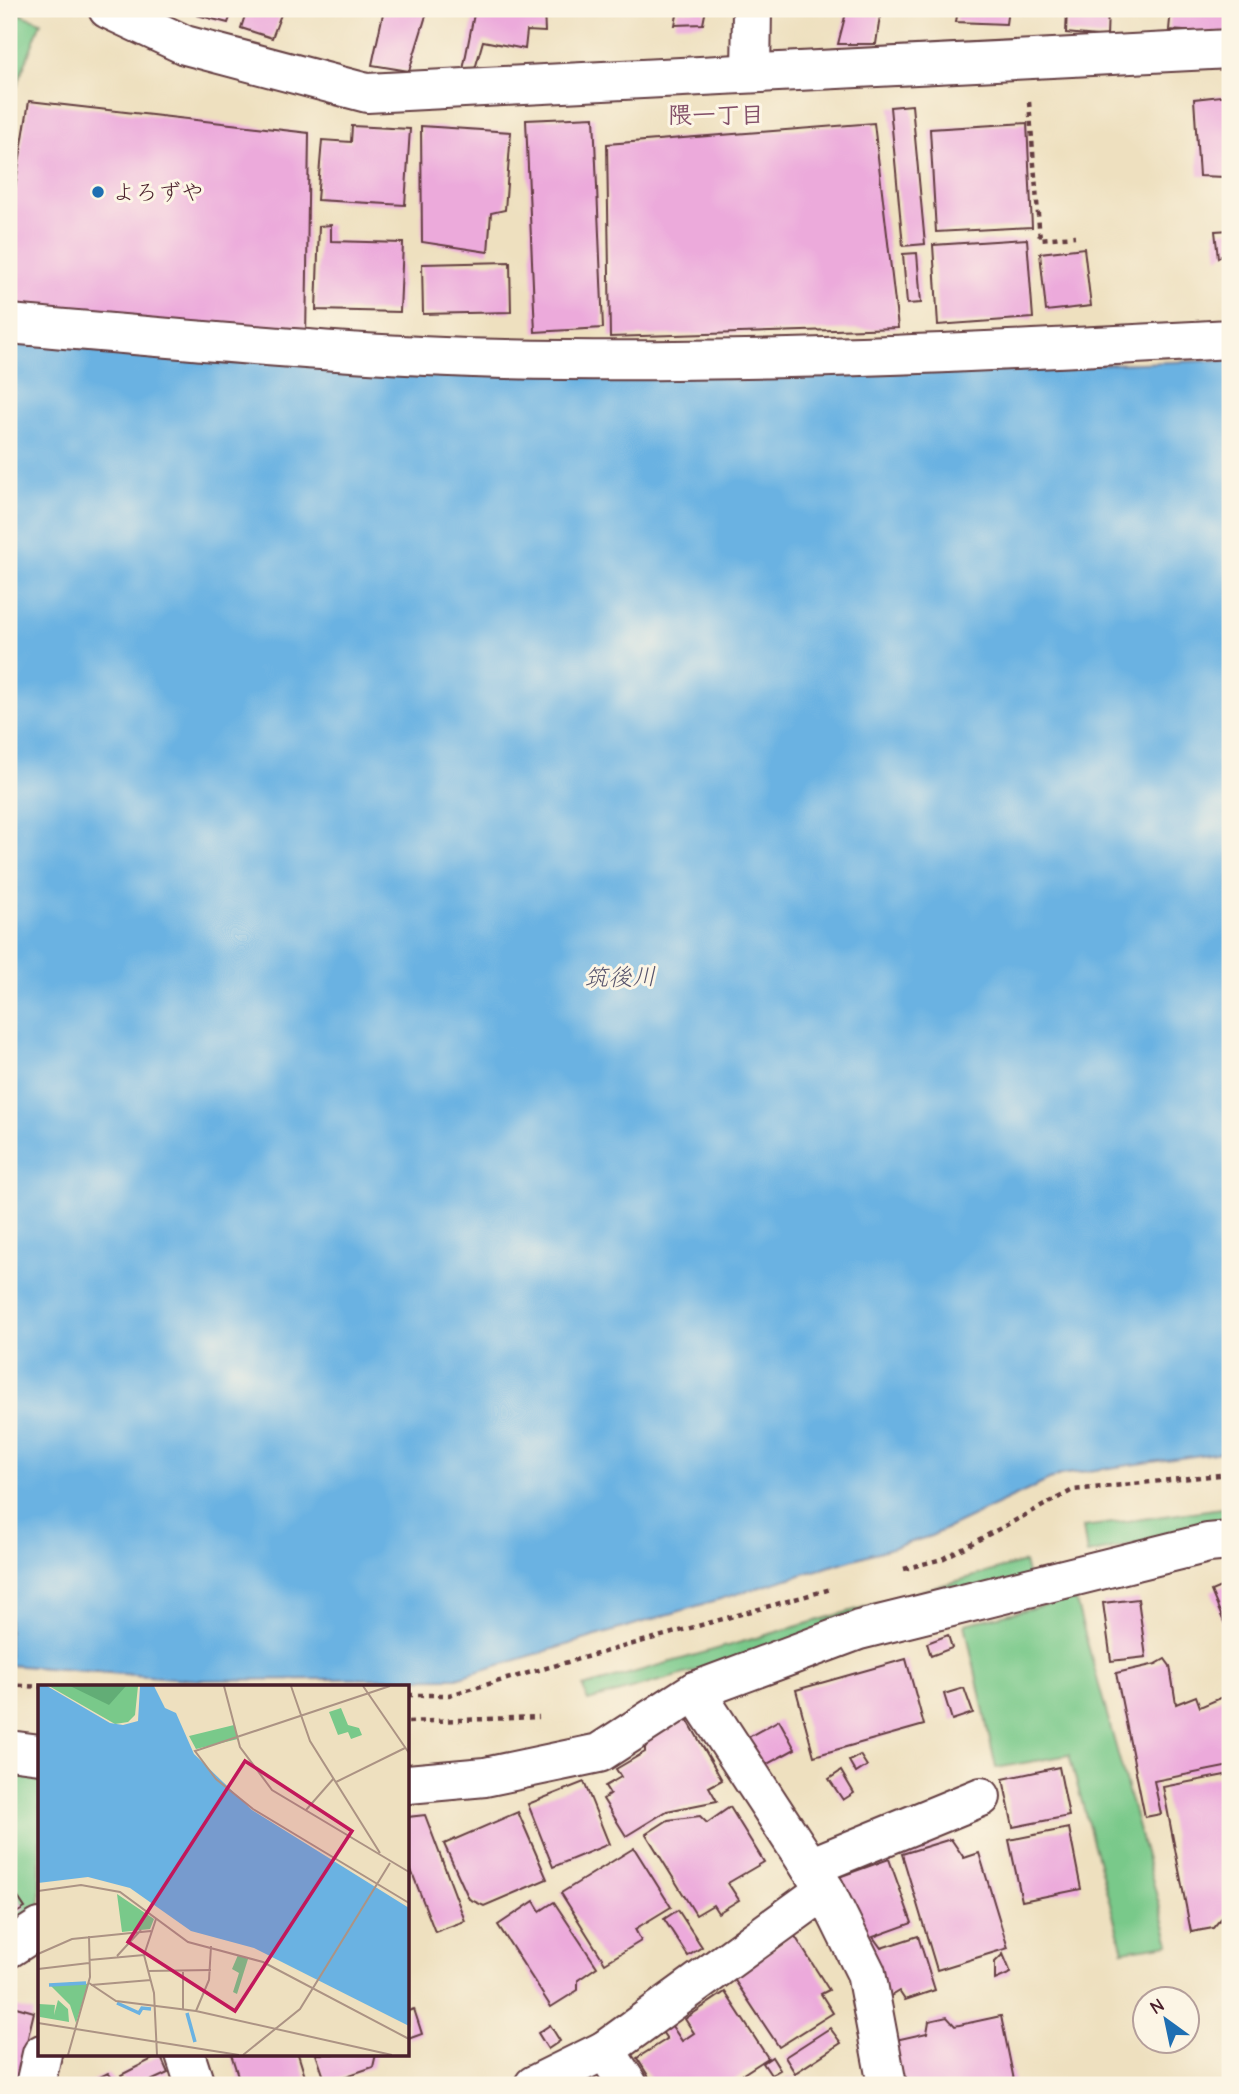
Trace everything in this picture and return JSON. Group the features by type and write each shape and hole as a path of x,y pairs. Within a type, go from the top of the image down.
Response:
{"street":[{"path":"107,9 185,45 367,93 1230,49"},
{"path":"751,73 752,9"},
{"path":"9,324 318,350 565,360 917,356 1230,339"},
{"path":"410,1784 485,1777 599,1753 695,1691 859,1630 1208,1543 1230,1541"},
{"path":"695,1691 818,1879 866,1973 887,2085"},
{"path":"9,1749 38,1754"},
{"path":"534,2085 605,2050 818,1879 981,1797"},
{"path":"9,1948 38,1929"},
{"path":"605,2050 628,2085"},
{"path":"35,2085 42,2056"},
{"path":"186,2056 195,2085"}],"path":[{"path":"1025,60 1040,239 1075,236"},
{"path":"902,1570 942,1559 1073,1490 1230,1474"},
{"path":"410,1695 449,1695 836,1588"},
{"path":"9,1685 38,1687"},
{"path":"410,1722 551,1716"}],"green space":[{"path":"14,12 41,22 9,106 9,19"},
{"path":"1230,1507 1230,1526 1087,1554 1083,1527"},
{"path":"1024,1562 1028,1578 588,1701 583,1687"},
{"path":"1075,1598 1170,1944 1123,1951 1069,1755 996,1768 965,1624"},
{"path":"9,1758 38,1765 38,1914 9,1929"}],"water":[{"name":"筑後川","path":"9,327 813,374 1230,360 1230,1451 1060,1475 931,1536 456,1678 198,1680 9,1665"}],"building":[{"path":"200,9 233,9 228,23 197,15"},
{"path":"247,9 283,9 272,38 241,28"},
{"path":"384,9 428,9 409,71 372,65"},
{"path":"475,9 544,9 545,32 527,31 525,49 483,41 475,69 463,70"},
{"path":"574,9 597,9 596,13"},
{"path":"706,9 703,24 675,25 678,10"},
{"path":"847,9 881,9 876,44 838,44"},
{"path":"958,9 1008,9 1006,24 956,22"},
{"path":"1067,9 1108,9 1107,37 1066,33"},
{"path":"1171,9 1228,9 1228,34 1169,30"},
{"path":"1230,95 1228,199 1226,177 1199,176 1194,99"},
{"path":"29,101 309,133 306,340 9,309 9,187 15,188"},
{"path":"912,105 925,244 903,246 890,107"},
{"path":"594,117 603,328 535,332 526,120"},
{"path":"874,123 898,328 610,337 607,144"},
{"path":"1027,123 1032,227 936,232 930,129"},
{"path":"352,126 410,129 405,205 317,200 322,140 351,142"},
{"path":"421,126 511,132 505,210 491,213 488,252 422,242"},
{"path":"331,225 331,241 403,243 400,312 316,310 319,226"},
{"path":"1230,230 1230,250 1218,258 1215,231"},
{"path":"1027,239 1033,318 938,325 933,245"},
{"path":"1084,248 1091,306 1046,311 1040,253"},
{"path":"917,253 921,303 907,304 903,254"},
{"path":"510,262 511,312 423,314 422,264"},
{"path":"1230,1583 1230,1631 1228,1632 1211,1591"},
{"path":"1138,1599 1146,1657 1111,1661 1103,1603"},
{"path":"948,1635 952,1648 931,1656 927,1643"},
{"path":"906,1659 924,1725 814,1756 796,1690"},
{"path":"1165,1659 1170,1666 1176,1704 1196,1696 1200,1707 1230,1694 1230,1766 1154,1781 1161,1814 1145,1817 1116,1673 1156,1664"},
{"path":"964,1688 973,1713 952,1720 944,1694"},
{"path":"687,1719 722,1780 709,1787 717,1801 667,1811 626,1836 603,1799 610,1794 605,1786 621,1777 616,1769 645,1752 645,1742"},
{"path":"779,1720 795,1749 762,1767 747,1738"},
{"path":"860,1755 867,1766 856,1773 849,1761"},
{"path":"1059,1767 1069,1816 1013,1827 1003,1779"},
{"path":"841,1771 854,1793 843,1800 829,1779"},
{"path":"1230,1774 1230,1913 1224,1915 1213,1928 1191,1932 1163,1787"},
{"path":"584,1782 609,1844 553,1867 528,1804"},
{"path":"730,1807 764,1862 728,1883 739,1900 718,1913 713,1905 696,1915 646,1834 668,1820 700,1816 707,1823"},
{"path":"518,1812 547,1879 484,1906 469,1899 444,1844"},
{"path":"425,1815 465,1921 435,1932 410,1867 410,1817"},
{"path":"1069,1828 1081,1889 1022,1901 1009,1840"},
{"path":"951,1839 964,1858 979,1853 1008,1948 937,1970 902,1854"},
{"path":"634,1848 671,1907 635,1929 641,1941 605,1963 561,1893"},
{"path":"889,1859 912,1923 873,1937 881,1948 918,1936 935,1990 905,2000 899,1991 884,2000 836,1878"},
{"path":"9,1884 25,1908 16,1913 9,1902"},
{"path":"534,1901 540,1911 554,1902 597,1967 578,1980 578,1990 551,2007 498,1925"},
{"path":"678,1910 702,1947 688,1956 664,1919"},
{"path":"793,1933 829,1990 821,1994 833,2013 779,2047 734,1979"},
{"path":"1003,1954 1011,1973 995,1980 995,1962"},
{"path":"725,1992 768,2058 726,2085 654,2085 637,2058 667,2039 658,2026 668,2020 682,2041 694,2033 685,2019"},
{"path":"9,2005 34,2012 18,2079 9,2077"},
{"path":"414,2009 422,2034 410,2038 410,2010"},
{"path":"1001,2016 1015,2085 897,2085 887,2042 927,2033 929,2021 947,2017 955,2026"},
{"path":"550,2025 560,2041 548,2049 538,2033"},
{"path":"830,2028 841,2043 795,2073 785,2057"},
{"path":"158,2056 168,2073 142,2085 126,2085 121,2075"},
{"path":"232,2056 299,2056 307,2083 241,2085"},
{"path":"317,2056 376,2056 373,2067 326,2083"},
{"path":"772,2057 780,2070 771,2075 763,2063"},
{"path":"108,2073 118,2085 84,2085"},
{"path":"588,2076 594,2085 574,2085"},
{"path":"787,2078 823,2080 823,2085 785,2085"}],"place":[{"name":"よろずや","path":"98,192"}],"district":[{"name":"隈一丁目","path":"716,115"}]}
